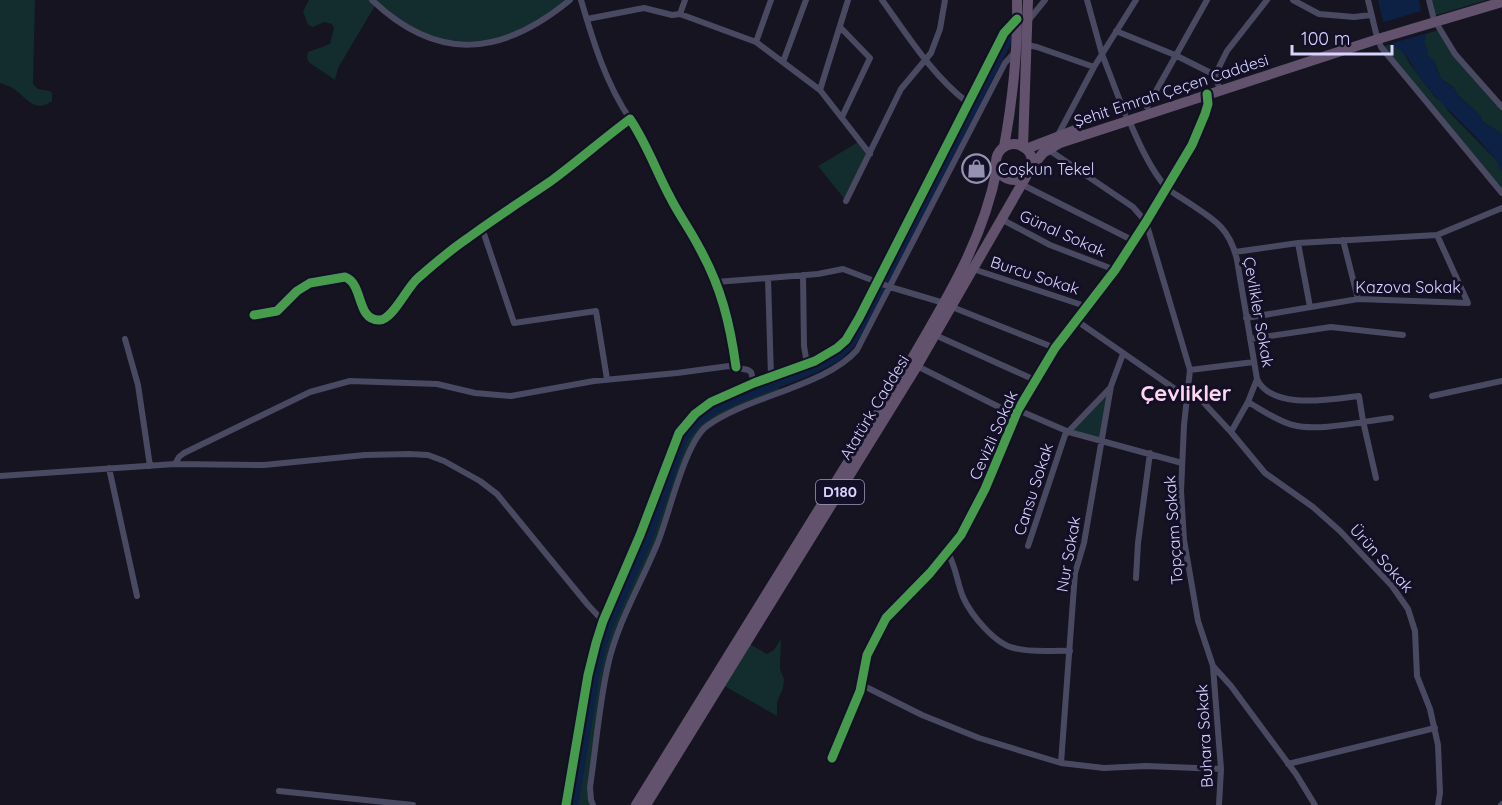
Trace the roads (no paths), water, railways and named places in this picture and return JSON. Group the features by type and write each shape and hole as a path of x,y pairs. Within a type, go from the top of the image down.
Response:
{"highway":[{"path":"997,169 1004,177 1018,180 1026,176 1031,158 1024,148 1022,45 1023,21 1028,0"},
{"path":"1430,20 1487,0"},
{"name":"Şehit Emrah Çeçen Caddesi","path":"1026,176 1048,150 1060,143 1147,107 1218,83 1430,20 1502,2"},
{"path":"1017,3 1023,21"},
{"name":"Atatürk Caddesi","path":"646,805 935,335 978,237 987,210 997,169 996,157 1004,147 1022,45"},
{"name":"Şehit Emrah Çeçen Caddesi","path":"1024,148 1057,136 1207,94 1218,83"},
{"path":"1004,147 1013,144 1024,148"},
{"name":"Atatürk Caddesi","path":"636,805 910,362 973,269 1026,176"}],"street":[{"path":"372,0 422,37 437,41 474,44 500,40 522,32 570,0"},
{"path":"581,0 619,103 641,135 666,189 700,248 716,282 729,319 736,366"},
{"path":"680,14 685,0"},
{"path":"756,42 771,0"},
{"path":"783,62 806,0"},
{"path":"820,90 848,0"},
{"path":"882,0 926,60 967,102"},
{"path":"846,201 901,89 931,53 940,29 945,0"},
{"path":"566,805 590,663 603,621 640,535 679,433 689,419 704,407 754,383 807,364 833,351 846,340 1004,33 1023,21 1045,0"},
{"path":"1087,0 1102,54 1126,117 1166,187"},
{"path":"1057,136 1094,67 1136,0"},
{"path":"1147,107 1207,0"},
{"path":"1116,31 1175,55 1218,83 1227,51 1267,0"},
{"path":"1293,0 1320,14 1354,17 1371,15"},
{"path":"1368,0 1381,47 1502,193"},
{"path":"1429,0 1430,20 1455,54 1502,107"},
{"path":"587,19 644,8 672,15 680,14 756,42 820,90 870,154"},
{"path":"840,27 870,58 842,117"},
{"path":"593,805 590,787 606,678 615,639 658,543 696,436 705,427 738,408 821,375 846,361 863,340 1005,63 1022,45 1037,46 1094,67"},
{"name":"Cevizli Sokak","path":"832,758 862,685 867,655 880,627 948,553 975,512 1016,413 1056,348 1115,270 1146,222 1198,131 1208,104 1207,94"},
{"path":"254,315 277,311 301,288 310,283 345,277 350,278 355,285 367,315 374,320 385,320 411,284 482,228 551,180 630,119"},
{"path":"1048,150 1133,207 1146,222"},
{"path":"1026,176 1134,241"},
{"name":"Çevlikler Sokak","path":"1166,187 1223,228 1235,252 1257,379 1248,402 1231,432"},
{"path":"1235,252 1298,243 1437,235 1502,208"},
{"name":"Günal Sokak","path":"1001,219 1050,245 1115,270"},
{"name":"Topçam Sokak","path":"1146,222 1190,370 1182,462 1182,517 1192,595 1198,621 1213,666 1231,686 1315,805"},
{"path":"482,228 514,323 596,311 607,379"},
{"name":"Kazova Sokak","path":"1246,318 1359,299 1468,303 1437,235"},
{"path":"1343,240 1359,299"},
{"path":"1298,243 1311,307"},
{"path":"716,282 843,269 948,305 1056,348"},
{"name":"Burcu Sokak","path":"973,269 1088,307"},
{"path":"802,275 804,346 807,364"},
{"path":"768,278 771,377"},
{"path":"1077,321 1188,398"},
{"path":"1250,339 1331,327 1403,335"},
{"path":"935,335 1035,380"},
{"path":"125,339 138,385 150,466"},
{"name":"Nur Sokak","path":"1061,763 1075,573 1084,543 1111,387 1123,354"},
{"path":"1190,370 1254,362"},
{"path":"176,464 184,453 310,392 341,383 364,380 397,384 430,383 475,393 511,396 607,379 736,366 751,372 754,383"},
{"path":"917,366 1016,413 1069,432 1182,462"},
{"path":"1257,379 1261,387 1267,391 1296,400 1315,402 1359,396 1376,478"},
{"path":"1432,396 1502,381"},
{"name":"Cansu Sokak","path":"1028,546 1065,435 1111,387"},
{"name":"Ürün Sokak","path":"1190,388 1265,473 1313,507 1340,531 1402,599 1412,617 1417,676 1430,709 1438,745 1440,793 1438,805"},
{"path":"1248,402 1281,421 1298,426 1316,427 1391,418"},
{"path":"1136,578 1138,543 1150,453"},
{"path":"0,476 176,464 264,465 381,454 420,454 435,457 480,481 496,494 603,621"},
{"path":"109,468 138,596"},
{"path":"948,553 970,610 999,640 1010,647 1022,650 1070,651"},
{"name":"Buhara Sokak","path":"1213,666 1221,769 1219,805"},
{"path":"862,685 922,715 979,738 1061,763 1104,768 1146,766 1221,769"},
{"path":"1288,764 1435,728"},
{"path":"279,791 413,805"}],"water":[{"path":"1378,0 1419,0 1427,55 1434,61 1444,82 1453,87 1459,96 1480,115 1482,121 1502,134 1502,171 1490,153 1438,99 1415,71 1407,57 1394,46 1382,17"}],"waterway":[{"path":"575,805 603,645 649,540 682,444 696,424 716,410 809,372 837,358 851,345 866,321 1015,28"}],"place":[{"name":"Coşkun Tekel","path":"977,169"}],"district":[{"name":"Çevlikler","path":"1186,393"}]}
